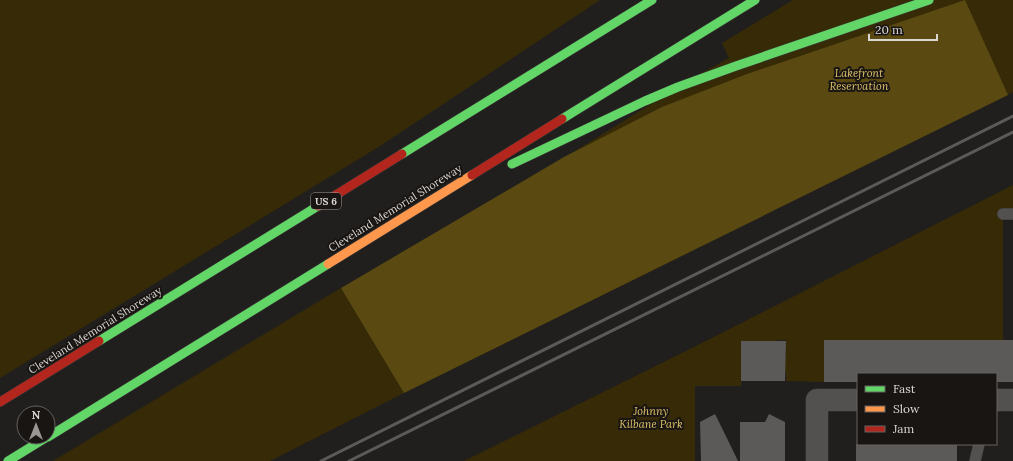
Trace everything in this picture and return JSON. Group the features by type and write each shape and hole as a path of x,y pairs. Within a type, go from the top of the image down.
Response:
{"highway":[{"name":"Cleveland Memorial Shoreway","path":"0,402 652,0"},
{"name":"Cleveland Memorial Shoreway","path":"56,432 755,0"},
{"path":"503,168 678,87 929,0"},
{"path":"418,208 489,175"},
{"name":"Cleveland Memorial Shoreway","path":"8,461 35,445"}],"street":[{"path":"817,461 817,400 857,400"},
{"path":"997,400 1013,400"}],"lane":[{"path":"975,461 979,445"}],"green space":[{"path":"0,0 600,0 380,146 0,378"},
{"name":"Lakefront Reservation","path":"793,0 1013,0 1013,92 404,393 270,461 53,461 341,288 345,294 696,76 729,58 722,43"},
{"name":"Lakefront Reservation","path":"965,0 1008,95 404,393 341,288 564,157 662,107 747,74"},
{"name":"Johnny Kilbane Park","path":"1013,185 1013,214 1003,215 1003,340 825,340 824,382 786,381 786,372 783,372 786,355 786,340 777,340 777,342 741,341 741,386 695,386 695,461 464,461 694,347"}],"building":[{"path":"824,340 1013,340 1013,382 997,382 997,373 857,373 857,382 824,382"},
{"path":"741,341 786,341 785,381 741,381"},
{"path":"715,414 738,461 701,461 700,422"},
{"path":"769,414 785,422 785,461 740,461 740,422 765,422"},
{"path":"856,444 957,445 957,461 856,461"}],"railway":[{"path":"321,461 1013,116"},
{"path":"349,461 1013,132"}],"traffic: fast":[{"path":"402,154 652,0"},
{"path":"562,119 755,0"},
{"path":"512,164 678,87 929,0"},
{"path":"99,341 318,206"},
{"path":"56,432 328,264"},
{"path":"8,461 34,445"}],"traffic: slow":[{"path":"328,264 472,175"}],"traffic: jam":[{"path":"472,175 562,119"},
{"path":"318,206 402,154"},
{"path":"0,402 99,341"}]}
